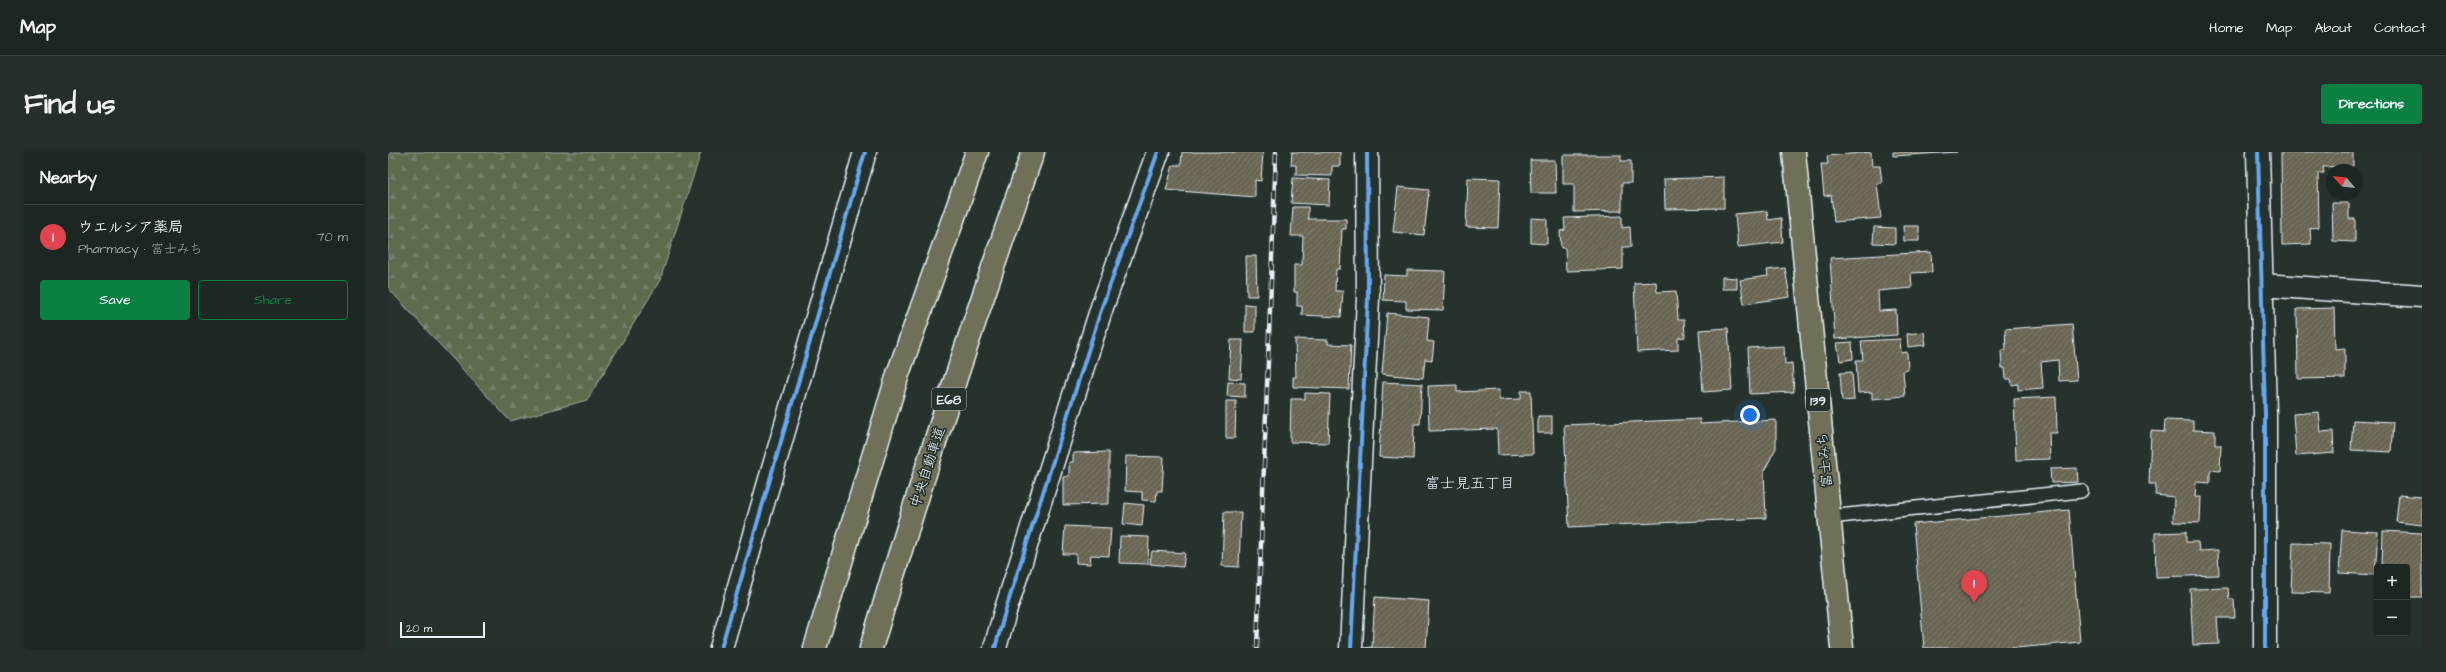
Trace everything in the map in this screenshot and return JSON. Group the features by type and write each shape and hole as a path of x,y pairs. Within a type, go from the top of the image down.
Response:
{"highway":[{"path":"815,648 898,374 977,152"},
{"name":"中央自動車道","path":"871,648 916,499 983,293 1033,152"},
{"name":"富士みち","path":"1794,152 1842,648"}],"street":[{"path":"721,648 865,152"},
{"path":"995,648 1102,307 1158,152"},
{"path":"1351,648 1368,298 1367,152"},
{"path":"2258,152 2265,413 2265,648"},
{"path":"2262,285 2422,296"}],"lane":[{"path":"1829,517 2081,491"}],"green space":[{"path":"388,152 701,152 660,280 587,400 510,421 388,288"}],"building":[{"path":"1182,152 1263,152 1261,181 1255,180 1255,197 1166,190 1173,165 1181,165"},
{"path":"1292,152 1340,152 1340,166 1332,166 1332,176 1296,175 1296,165 1291,165"},
{"path":"1871,152 1872,166 1880,166 1882,183 1877,183 1881,218 1834,222 1831,195 1824,196 1821,164 1828,164 1827,156"},
{"path":"1893,152 1957,152 1893,156"},
{"path":"2281,152 2353,152 2353,164 2326,164 2326,167 2323,167 2324,173 2318,173 2319,227 2310,228 2311,244 2282,245"},
{"path":"1563,155 1621,155 1621,161 1631,161 1631,183 1622,183 1622,211 1574,212 1574,184 1563,184"},
{"path":"1530,160 1555,160 1556,193 1531,193"},
{"path":"1724,177 1724,208 1665,209 1664,179"},
{"path":"1293,178 1330,180 1329,205 1291,203"},
{"path":"1468,178 1500,179 1498,228 1466,227"},
{"path":"1398,187 1429,190 1424,235 1393,232"},
{"path":"2332,203 2349,203 2349,219 2355,219 2355,242 2333,241"},
{"path":"1293,207 1308,207 1308,219 1346,219 1346,229 1342,229 1340,269 1336,269 1335,291 1343,291 1341,317 1302,315 1302,306 1297,306 1297,292 1294,292 1294,265 1302,265 1303,236 1291,236"},
{"path":"1767,211 1768,220 1781,218 1783,242 1738,247 1735,214"},
{"path":"1622,216 1622,228 1630,227 1631,247 1623,247 1623,269 1566,271 1565,248 1561,248 1560,231 1565,230 1564,218"},
{"path":"1531,218 1547,219 1547,244 1531,243"},
{"path":"1903,226 1919,226 1919,241 1904,241"},
{"path":"1874,227 1895,228 1895,244 1873,243"},
{"path":"1931,252 1932,272 1911,273 1912,288 1878,291 1879,311 1896,310 1897,335 1835,339 1830,258"},
{"path":"1246,256 1256,256 1257,296 1247,296"},
{"path":"1785,268 1790,297 1744,304 1740,280 1768,276 1767,270"},
{"path":"1407,270 1445,271 1443,310 1406,309 1406,301 1383,300 1384,275 1407,276"},
{"path":"1722,277 1737,278 1737,289 1722,289"},
{"path":"1656,282 1657,292 1676,291 1678,320 1684,320 1685,337 1678,338 1678,350 1637,352 1634,283"},
{"path":"1245,304 1255,305 1255,332 1245,332"},
{"path":"2334,308 2335,349 2345,348 2345,378 2298,379 2297,309"},
{"path":"1387,313 1429,317 1427,341 1434,342 1432,360 1425,359 1423,378 1382,374"},
{"path":"2072,324 2077,380 2059,381 2058,360 2041,362 2043,388 2018,390 2018,384 2012,385 2011,379 2006,379 2005,368 2002,368 2001,350 2006,350 2005,329"},
{"path":"1728,328 1732,390 1703,392 1699,330"},
{"path":"1924,332 1926,345 1908,347 1907,334"},
{"path":"1295,339 1328,340 1328,344 1351,345 1349,389 1293,387 1293,377 1296,377"},
{"path":"1900,339 1901,353 1907,352 1908,370 1903,370 1905,396 1872,399 1872,392 1858,393 1856,360 1863,360 1861,341"},
{"path":"1231,340 1243,340 1241,379 1229,378"},
{"path":"1852,342 1853,359 1840,361 1837,343"},
{"path":"1784,346 1785,364 1792,363 1794,392 1750,394 1748,348"},
{"path":"1852,372 1854,400 1842,401 1840,373"},
{"path":"1228,382 1245,383 1245,397 1227,396"},
{"path":"1383,382 1422,384 1420,424 1414,424 1413,459 1379,457"},
{"path":"1457,385 1457,392 1499,390 1499,400 1521,399 1521,391 1531,391 1533,454 1498,455 1497,429 1429,431 1428,386"},
{"path":"1305,393 1330,394 1328,443 1290,442 1291,399 1305,399"},
{"path":"2056,397 2057,433 2049,433 2050,459 2016,460 2014,399"},
{"path":"1226,401 1236,401 1235,438 1226,438"},
{"path":"2319,412 2321,432 2333,431 2334,453 2296,456 2293,414"},
{"path":"1538,416 1552,416 1552,433 1538,433"},
{"path":"1700,419 1700,424 1776,420 1776,448 1764,471 1766,518 1569,527 1564,425"},
{"path":"2165,420 2193,421 2193,430 2215,431 2215,445 2221,445 2220,471 2210,470 2210,483 2196,482 2195,497 2201,497 2200,523 2173,522 2174,497 2155,495 2156,484 2149,484 2151,431 2164,432"},
{"path":"2353,420 2393,422 2391,452 2351,450"},
{"path":"1109,452 1109,504 1063,505 1063,477 1069,476 1069,462 1073,462 1073,453"},
{"path":"1126,456 1164,457 1162,491 1157,491 1156,501 1142,500 1142,492 1125,491"},
{"path":"2077,468 2078,482 2051,483 2050,469"},
{"path":"2399,495 2422,497 2422,525 2396,522"},
{"path":"1125,503 1144,505 1142,526 1123,524"},
{"path":"2069,510 2080,642 2016,648 1924,648 1913,524"},
{"path":"1224,512 1241,512 1239,567 1222,566"},
{"path":"1065,526 1111,528 1109,556 1091,555 1090,564 1076,563 1076,554 1063,554"},
{"path":"2342,530 2378,532 2374,575 2339,573"},
{"path":"2383,531 2422,533 2422,597 2410,597 2410,564 2382,564"},
{"path":"2186,532 2186,542 2198,542 2199,551 2218,550 2219,575 2156,577 2155,533"},
{"path":"1120,536 1149,537 1148,564 1119,563"},
{"path":"2293,543 2330,544 2329,593 2291,592"},
{"path":"1152,551 1185,553 1183,567 1150,564"},
{"path":"2228,588 2229,599 2234,599 2235,618 2217,618 2219,644 2193,645 2190,589"},
{"path":"1375,597 1429,601 1426,648 1364,648 1372,647"}],"railway":[{"path":"1257,648 1276,152"}],"cycle path":[{"path":"721,648 865,152"},
{"path":"995,648 1005,612 1102,307 1158,152"},
{"path":"1351,648 1368,298 1367,152"},
{"path":"2258,152 2265,413 2265,648"}],"place":[{"name":"ウエルシア薬局","path":"1974,603"}],"district":[{"name":"富士見五丁目","path":"1470,483"}]}
